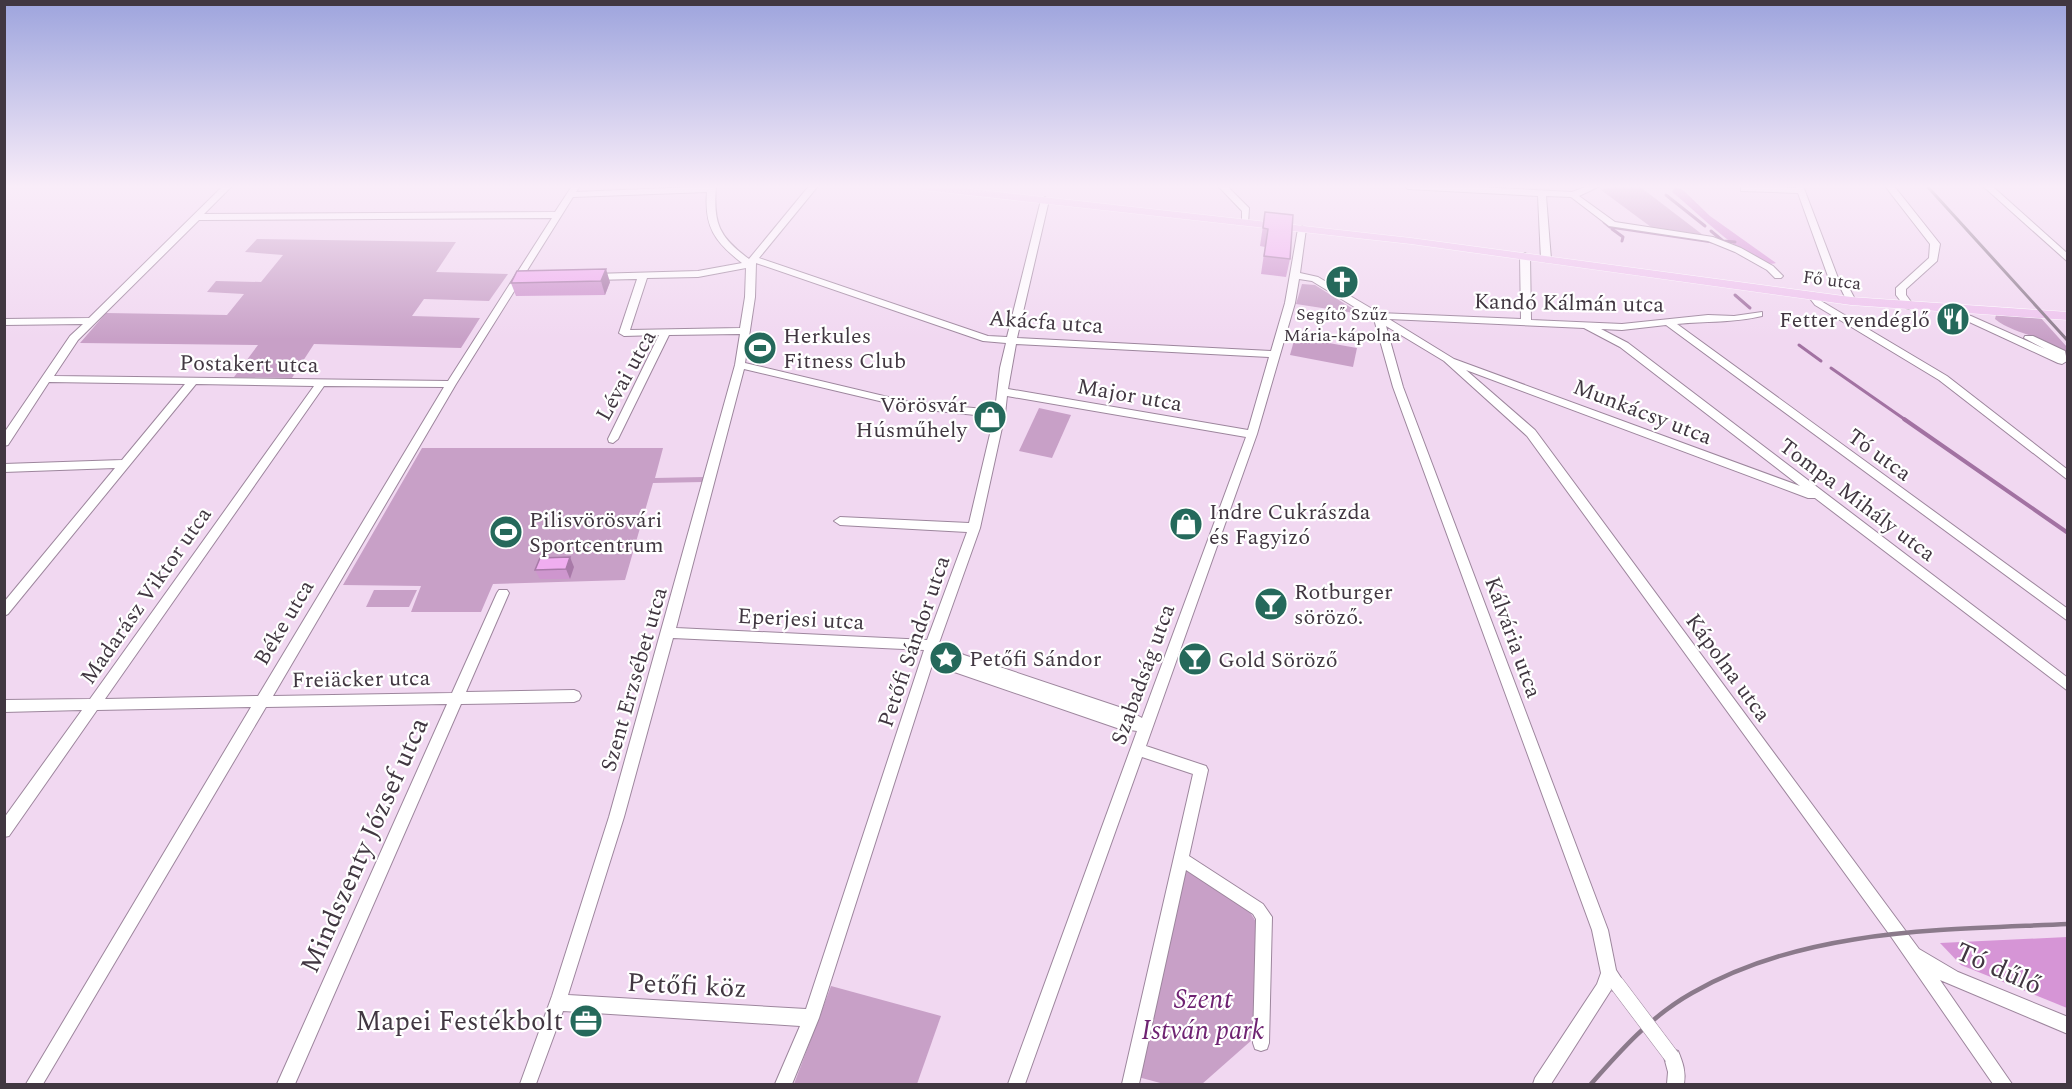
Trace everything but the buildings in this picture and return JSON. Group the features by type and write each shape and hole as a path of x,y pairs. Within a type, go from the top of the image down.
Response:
{"main road":[{"name":"Fő utca","path":"1367,237 1851,301 2067,316"}],"street":[{"path":"4,442 74,338 177,237"},
{"name":"Béke utca","path":"34,1084 261,700 451,384 543,237"},
{"path":"719,237 725,244 753,262"},
{"path":"585,277 698,274 753,262 773,237"},
{"name":"Petőfi Sándor utca","path":"784,1084 812,1018 932,645 974,528 1000,414 1005,368 1036,237"},
{"name":"Szabadság utca","path":"1016,1084 1252,434 1290,303 1301,237"},
{"path":"1544,237 1545,259"},
{"path":"1696,237 1725,244 1770,268 1778,276"},
{"path":"1818,237 1834,279 1845,288 1851,301"},
{"path":"1909,306 1901,295 1901,288 1934,258 1935,244 1929,237"},
{"path":"2043,237 2067,259"},
{"path":"1525,256 1526,324"},
{"name":"Szent Erzsébet utca","path":"528,1084 559,1003 668,633 740,365 753,262"},
{"name":"Akácfa utca","path":"753,262 970,334 1011,341 1275,354"},
{"name":"Kápolna utca","path":"1295,274 1315,279 1448,359 1531,433 1913,954 2003,1084"},
{"path":"643,275 623,332 666,332"},
{"path":"517,279 528,279"},
{"path":"1813,296 1818,303 1943,378 2067,476"},
{"path":"1977,308 1987,319 2000,326 2053,348 2061,353 2065,362"},
{"name":"Kandó Kálmán utca","path":"1378,316 1622,327 1759,314"},
{"path":"1952,315 1968,318 2065,362"},
{"name":"Kálvária utca","path":"1378,316 1398,387 1600,930 1613,979 1672,1057 1677,1072 1676,1084"},
{"path":"4,322 89,321"},
{"name":"Tó utca","path":"1670,324 2067,616"},
{"name":"Tompa Mihály utca","path":"1587,326 1624,345 2067,686"},
{"path":"1622,327 1624,345"},
{"name":"Lévai utca","path":"613,439 666,332 746,330"},
{"name":"Munkácsy utca","path":"1448,359 1824,500"},
{"path":"740,365 909,405 1000,414"},
{"name":"Postakert utca","path":"46,379 451,384"},
{"path":"1479,386 1503,379"},
{"path":"4,611 193,381"},
{"name":"Madarász Viktor utca","path":"4,831 321,383"},
{"name":"Major utca","path":"1003,392 1252,434"},
{"path":"4,468 125,464"},
{"path":"840,521 974,528"},
{"name":"Mindszenty József utca","path":"286,1084 502,593"},
{"name":"Eperjesi utca","path":"668,633 932,645"},
{"path":"932,645 939,661 1117,722 1146,727"},
{"name":"Freiäcker utca","path":"4,706 574,696"},
{"path":"1130,1084 1201,770 1137,749"},
{"path":"1180,858 1258,909 1264,917 1261,1043"},
{"name":"Tó dűlő","path":"1913,954 1952,978 2067,1026"},
{"path":"1541,1084 1604,988 1613,979"},
{"name":"Petőfi köz","path":"559,1003 812,1018"}],"green space":[{"path":"257,239 456,242 436,272 508,274 489,301 424,299 412,316 480,318 461,348 314,344 292,378 234,377 258,345 80,343 106,313 227,315 244,294 207,292 216,281 261,282 283,255 245,252"},
{"path":"1302,284 1315,285 1361,314 1296,304"},
{"path":"1996,315 2040,317 2067,347 2067,356 2051,344 2003,325 1995,319"},
{"path":"1295,337 1357,348 1353,367 1290,355"},
{"path":"1039,408 1071,415 1052,458 1019,451"},
{"name":"Pilisvörösvári Sportcentrum","path":"422,448 663,448 655,478 704,477 703,482 653,483 625,580 493,584 481,612 411,612 421,586 343,585"},
{"path":"374,590 417,590 409,607 366,607"},
{"name":"Szent István park","path":"1183,868 1250,912 1256,922 1253,1039 1202,1084 1164,1084 1138,1077"},
{"path":"831,986 941,1016 917,1084 794,1084"}],"shaded area":[{"path":"1724,237 1739,237 1776,263 1766,263 1738,248"},
{"path":"2067,937 2067,1008 1961,965 1940,943"}],"waterway":[{"path":"1622,241 1623,237"},
{"path":"1677,237 1713,242"},
{"path":"1718,237 1723,241 1735,242"},
{"path":"1735,295 1750,308"},
{"path":"1799,345 1821,361"},
{"path":"1831,368 1907,421"},
{"path":"1904,419 2068,533"}],"railway":[{"path":"1973,237 2068,341"},
{"path":"1591,1084 1637,1034 1677,1002 1735,972 1781,956 1827,944 1875,936 1923,931 2068,924"}],"place":[{"name":"Segítő Szűz Mária-kápolna","path":"1342,282"},
{"name":"Fetter vendéglő","path":"1953,319"},
{"name":"Herkules Fitness Club","path":"760,348"},
{"name":"Vörösvár Húsműhely","path":"990,417"},
{"name":"Indre Cukrászda és Fagyizó","path":"1186,524"},
{"name":"Pilisvörösvári Sportcentrum","path":"506,532"},
{"name":"Rotburger söröző.","path":"1271,604"},
{"name":"Petőfi Sándor","path":"946,658"},
{"name":"Gold Söröző","path":"1195,659"},
{"name":"Mapei Festékbolt","path":"586,1021"}]}
